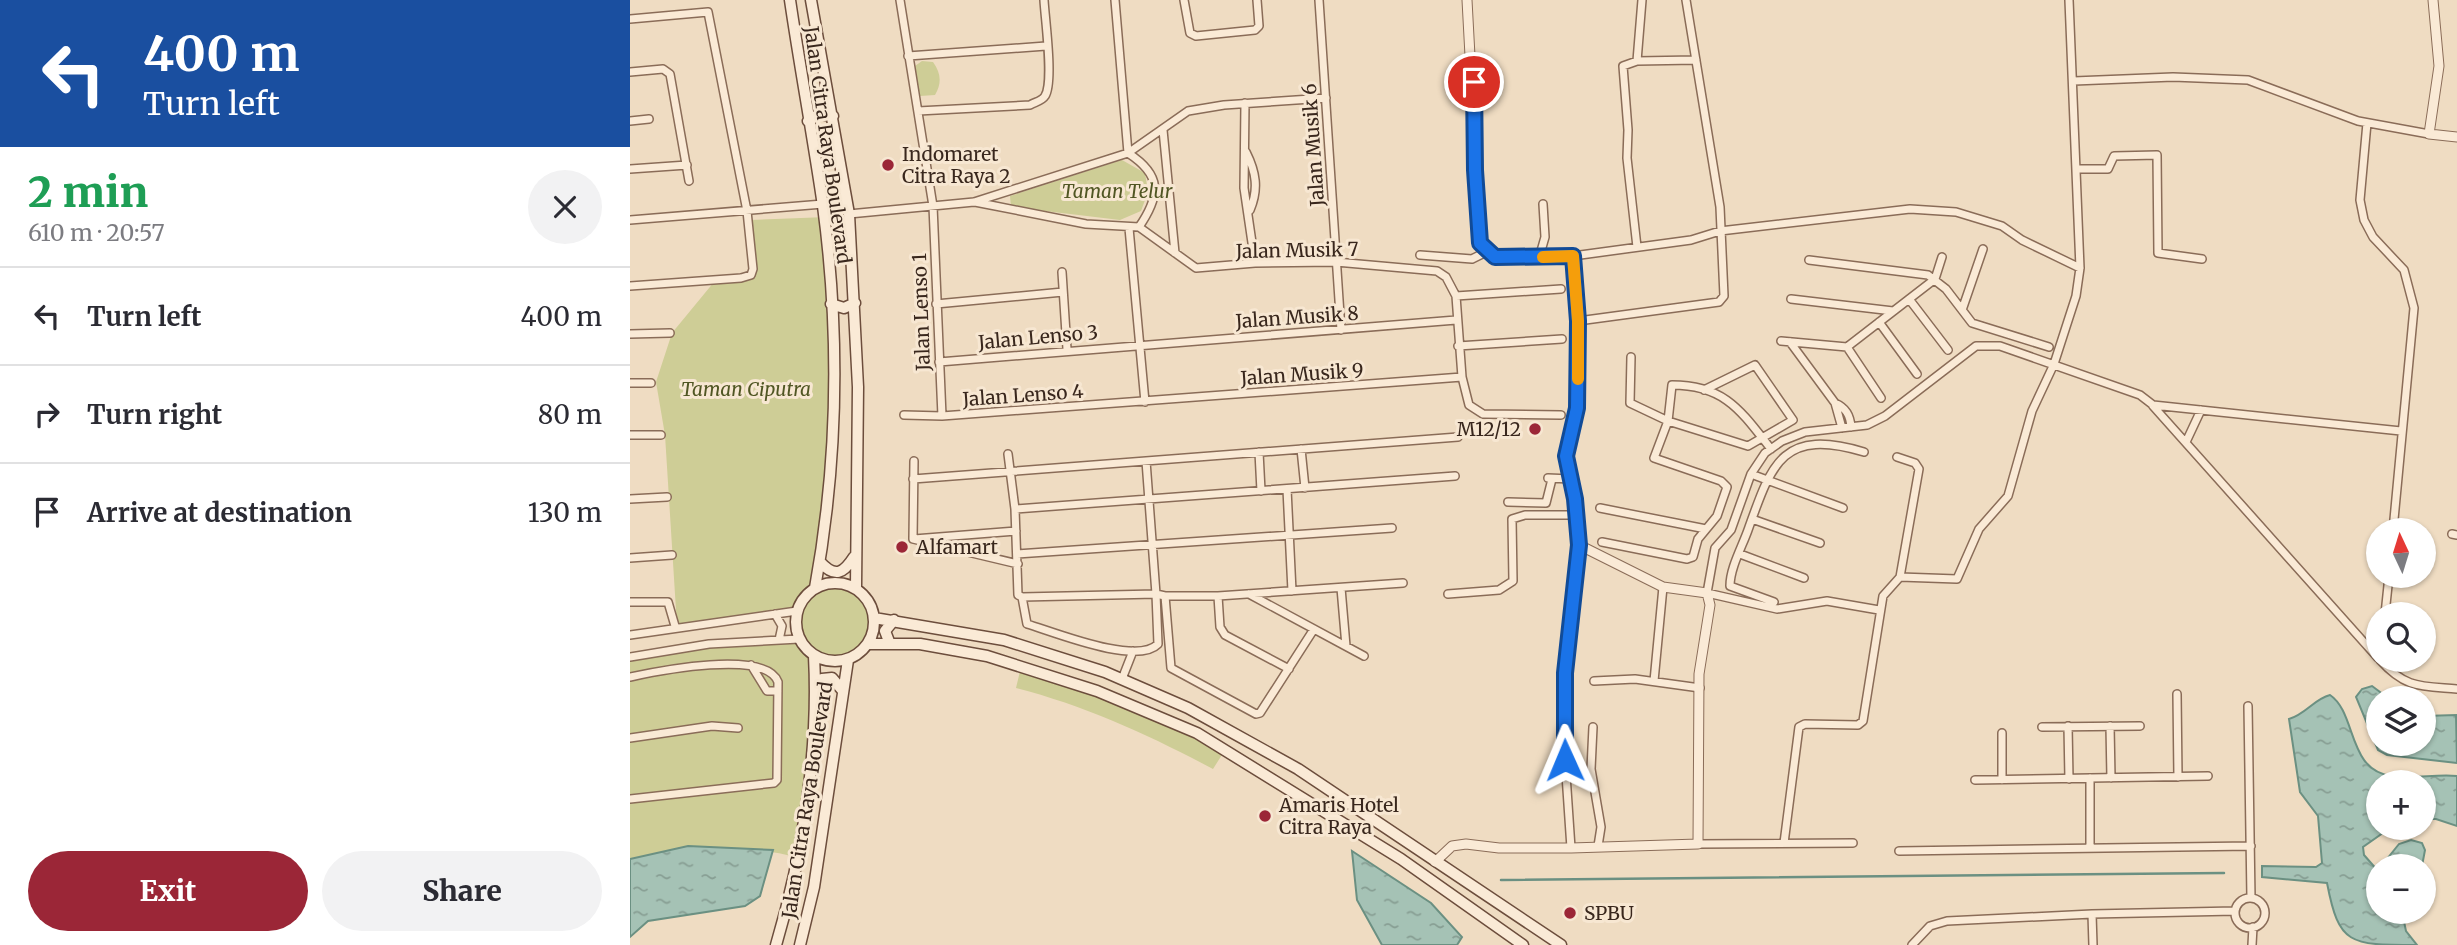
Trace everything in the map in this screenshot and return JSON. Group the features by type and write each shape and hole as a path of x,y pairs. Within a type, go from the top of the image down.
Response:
{"main road":[{"name":"Jalan Citra Raya Boulevard","path":"790,0 822,204 831,304 834,438 815,588"},
{"name":"Jalan Citra Raya Boulevard","path":"811,0 849,214 858,387 854,557 856,587"},
{"path":"808,121 820,114 833,116"},
{"path":"831,304 844,308 855,303"},
{"path":"820,562 832,573 838,573 845,570 854,557"},
{"path":"838,583 856,587 864,594 874,618 873,631 868,644 848,660 823,660 814,656 799,639 797,611 804,598 815,588 838,583"},
{"path":"874,618 1004,640 1122,679 1237,733 1561,945"},
{"path":"890,644 885,631 894,620"},
{"path":"868,644 920,644 966,651 1097,691 1197,733 1401,859 1515,943"},
{"name":"Jalan Citra Raya Boulevard","path":"776,945 797,856 817,707 814,656"},
{"name":"Jalan Citra Raya Boulevard","path":"800,945 816,874 848,660"},
{"path":"816,685 822,679 832,678 843,691"},
{"path":"1317,807 1329,791"}],"street":[{"name":"Jalan Lenso 1","path":"901,0 933,205 942,416"},
{"path":"918,111 1030,105 1046,94 1044,0"},
{"path":"974,202 1086,224 1139,227 1155,198 1154,183 1151,170 1128,153 1115,0"},
{"path":"1184,0 1190,33 1196,36 1255,30 1259,26 1257,0"},
{"name":"Jalan Musik 6","path":"1319,0 1341,330"},
{"path":"1467,0 1474,82 1480,243 1486,252 1495,257 1573,256 1690,240 1720,231 1881,212 1956,212 2002,226 2022,240 2080,268"},
{"path":"1637,61 1642,0"},
{"path":"1578,321 1722,300 1725,288 1720,207 1686,0"},
{"path":"1900,577 1957,579 1979,529 2008,496 2032,411 2054,365 2076,296 2080,268 2078,169 2069,0"},
{"path":"2429,134 2439,66 2433,0"},
{"path":"630,19 708,12 747,211 751,275 714,282 630,286"},
{"path":"908,55 1046,46"},
{"path":"1637,247 1627,158 1628,130 1623,66 1637,61 1696,60"},
{"path":"630,72 663,69 670,74 689,181"},
{"path":"2074,80 2173,77 2248,80 2367,123 2457,137"},
{"path":"849,214 974,202 1128,153 1188,111 1245,103 1326,98"},
{"path":"1245,103 1244,188 1250,211 1255,263"},
{"path":"630,121 649,119"},
{"path":"2367,123 2360,200 2364,220 2373,237 2404,270 2414,308 2394,518"},
{"path":"1163,130 1175,253"},
{"path":"1245,151 1253,167 1256,185 1250,211"},
{"path":"2078,169 2108,169 2114,156 2157,155 2158,253 2202,259"},
{"path":"630,170 687,165"},
{"path":"630,220 822,204"},
{"path":"1539,258 1545,237 1542,204"},
{"name":"Jalan Musik 7","path":"1139,227 1196,268 1255,263 1336,262 1437,271 1446,276 1456,296"},
{"path":"1129,228 1145,402"},
{"path":"1962,310 1983,249"},
{"path":"1420,255 1472,259 1486,252"},
{"path":"1571,848 1565,760 1565,673 1579,545 1577,515 1566,456 1577,408 1578,321 1573,256"},
{"path":"1781,341 1847,347 1935,279 1942,257"},
{"path":"1809,260 1928,275 1935,279 1972,324 2049,347"},
{"path":"1062,272 1068,349"},
{"path":"1561,415 1483,414 1469,405 1458,346 1456,296 1562,289"},
{"path":"936,304 1063,292"},
{"path":"1791,299 1894,311"},
{"path":"1909,299 1948,350"},
{"name":"Jalan Musik 8","path":"1140,343 1457,320"},
{"path":"1879,322 1917,374"},
{"path":"630,334 670,333"},
{"path":"1458,346 1562,339"},
{"path":"1790,342 1835,402 1843,407 1851,418 1851,427"},
{"name":"Jalan Lenso 3","path":"939,362 1140,343"},
{"path":"1698,844 1700,688 1710,605 1707,593 1715,548 1731,530 1751,474 1771,449 1782,441 1805,432 1867,425 1885,416 1976,346 2000,346 2140,395 2153,405 2366,644"},
{"path":"1847,347 1881,398"},
{"path":"1631,358 1630,403 1668,421 1748,446 1791,424 1793,416 1755,365 1704,390"},
{"name":"Jalan Musik 9","path":"1145,402 1462,377"},
{"path":"630,383 651,383"},
{"path":"1602,542 1687,559 1693,557 1698,539 1717,516 1727,487 1721,481 1654,458 1668,421 1672,385 1694,385 1735,403 1771,449"},
{"name":"Jalan Lenso 4","path":"904,415 942,416 1145,402"},
{"path":"1835,402 1842,428"},
{"path":"2153,405 2401,431"},
{"path":"2186,442 2201,410"},
{"path":"630,435 662,435"},
{"path":"913,479 1012,469 1458,437"},
{"path":"1773,602 1730,586 1766,480 1779,461 1793,450 1830,442 1864,452"},
{"path":"1301,449 1304,488"},
{"path":"1259,452 1261,491"},
{"path":"1008,454 1015,509 1018,595 1021,597 1027,624 1103,647 1133,651 1151,650 1158,644 1146,461"},
{"path":"1784,843 1796,734 1805,724 1857,725 1863,721 1879,610 1883,596 1900,577 1919,469 1915,463 1897,457"},
{"path":"913,539 914,461"},
{"path":"1751,474 1843,508"},
{"path":"1015,509 1455,476"},
{"path":"1508,502 1546,503 1550,478 1571,479"},
{"path":"1287,489 1292,591"},
{"path":"630,499 667,497"},
{"path":"1600,508 1706,529"},
{"path":"1448,594 1499,590 1514,581 1512,519 1525,515 1577,515"},
{"path":"1752,519 1820,544"},
{"path":"1017,554 1392,528"},
{"path":"913,539 1016,531"},
{"path":"913,539 1017,564"},
{"path":"1579,545 1663,587 1707,593 1777,609 1827,601 1879,610"},
{"path":"1740,554 1804,578"},
{"path":"630,558 673,555"},
{"path":"1021,597 1156,594 1218,596 1403,583"},
{"path":"1654,681 1663,587"},
{"path":"1342,588 1346,646"},
{"path":"1249,594 1364,656"},
{"path":"1165,596 1170,664 1175,670 1256,714 1263,711 1314,629"},
{"path":"1218,596 1220,627 1225,635 1289,669"},
{"path":"630,603 668,602 675,626"},
{"path":"630,635 675,626 797,611"},
{"path":"775,614 782,626 779,640"},
{"path":"630,657 709,644 799,639"},
{"path":"1122,679 1133,651"},
{"path":"630,677 719,665 751,665 773,672 778,691 780,743 777,780 774,783 630,799"},
{"path":"751,665 767,691 778,691"},
{"path":"2391,672 2411,685 2457,689"},
{"path":"1594,681 1654,681 1700,688"},
{"path":"2177,694 2178,777"},
{"path":"2248,706 2251,898"},
{"path":"630,738 712,726 738,728"},
{"path":"2068,726 2069,779"},
{"path":"2110,726 2111,778"},
{"path":"2042,727 2140,726"},
{"path":"1593,727 1591,769 1601,827 1598,846"},
{"path":"2002,733 2002,780"},
{"path":"1975,780 2208,776"},
{"path":"2090,778 2090,847"},
{"path":"1435,862 1452,846 1466,844 1499,848 1571,848 1853,843"},
{"path":"1899,851 2250,846"},
{"path":"2251,898 2264,908 2260,923 2253,928 2236,920 2235,911 2243,899 2251,898"},
{"path":"1912,945 1930,926 1947,921 2235,911"},
{"path":"2092,914 2093,945"},
{"path":"2252,945 2253,928"}],"green space":[{"path":"922,61 933,62 938,70 940,82 935,95 920,96 915,66"},
{"name":"Taman Telur","path":"1122,160 1145,173 1148,192 1141,211 1120,220 1011,207 1010,196"},
{"name":"Taman Ciputra","path":"827,217 834,381 816,588 838,583 856,587 868,601 873,616 873,631 868,643 858,653 844,659 828,660 810,654 814,702 794,857 736,850 690,851 630,859 630,658 709,644 799,639 797,611 677,626 665,435 656,382 672,333 714,282 741,278 753,270 750,220"},
{"path":"1021,667 1097,691 1225,750 1213,769 1117,722 1016,688"}],"water":[{"path":"2366,688 2366,721 2356,697"},
{"path":"2330,695 2339,703 2360,753 2367,764 2375,770 2366,770 2366,840 2373,840 2363,847 2366,857 2366,924 2405,924 2406,931 2417,945 2376,944 2351,937 2337,919 2327,883 2262,877 2262,866 2316,867 2322,863 2318,816 2300,792 2289,719"},
{"path":"2456,715 2457,763 2396,756 2436,756 2436,716"},
{"path":"2436,776 2457,776 2457,826 2436,819"},
{"path":"2411,840 2422,843 2424,854 2391,854 2399,844"},
{"path":"688,846 773,850 760,896 745,906 648,921 630,937 630,859"},
{"path":"1352,851 1431,903 1462,937 1457,945 1382,945 1357,900"}],"waterway":[{"path":"1501,880 2224,873"}],"slow traffic":[{"path":"1543,257 1573,256 1578,321 1578,379"}],"place":[{"name":"Indomaret Citra Raya 2","path":"888,165"},
{"name":"M12/12","path":"1535,429"},
{"name":"Alfamart","path":"902,547"},
{"name":"Amaris Hotel Citra Raya","path":"1265,816"},
{"name":"SPBU","path":"1570,913"}],"route":[{"path":"1474,82 1475,170 1480,243 1486,252 1495,257 1573,256 1578,321 1577,408 1567,446 1566,466 1575,499 1579,545 1565,673 1565,760"}]}
